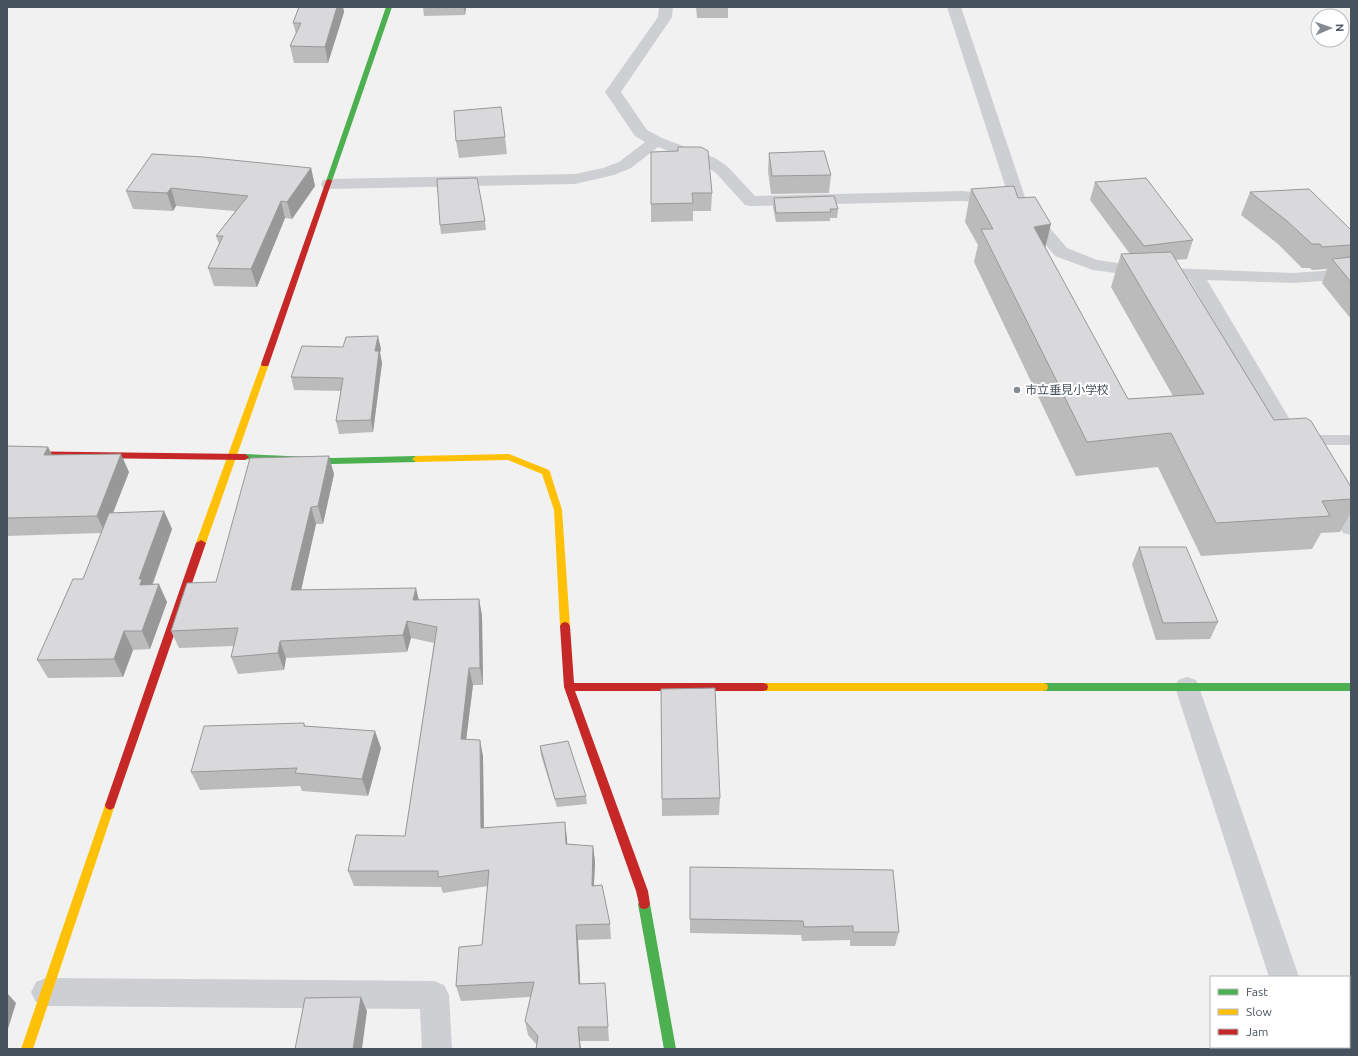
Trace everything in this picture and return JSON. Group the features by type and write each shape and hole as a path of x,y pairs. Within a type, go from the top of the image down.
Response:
{"street":[{"path":"27,1049 80,887 231,456 329,184 389,7"},
{"path":"666,7 665,18 613,92 641,134 709,161 722,170 751,200 962,196 1018,201"},
{"path":"954,7 1018,201 1061,252 1093,265 1146,272 1293,278 1351,274"},
{"path":"329,184 575,179 608,172 625,166 656,141"},
{"path":"1196,274 1292,440 1316,459"},
{"path":"7,454 231,456 333,461 510,457 546,472 558,510 569,687 642,891 670,1049"},
{"path":"1326,480 1351,527"},
{"path":"569,687 1351,687"},
{"path":"1187,687 1284,976"},
{"path":"46,992 434,995 437,1049"}],"lane":[{"path":"1292,440 1351,440"}],"building":[{"path":"299,7 337,7 325,47 290,46 301,23 293,23"},
{"path":"501,107 505,137 456,141 454,111"},
{"path":"678,147 701,147 708,151 712,193 692,193 693,203 651,204 651,152 678,151"},
{"path":"824,151 831,175 772,176 769,153"},
{"path":"152,154 203,157 311,168 287,202 281,201 251,269 208,268 223,236 216,236 248,196 171,188 167,193 126,191"},
{"path":"477,178 485,221 440,225 437,179"},
{"path":"1146,178 1193,240 1144,246 1095,182"},
{"path":"1014,186 1018,198 1035,197 1051,224 1034,227 1128,399 1204,394 1121,254 1171,252 1274,420 1306,418 1311,421 1351,487 1351,499 1322,501 1330,516 1216,523 1171,433 1087,442 981,229 993,229 971,189"},
{"path":"1309,189 1351,230 1351,245 1322,247 1320,244 1312,244 1287,221 1250,192"},
{"path":"834,196 838,209 830,209 831,212 776,213 774,198"},
{"path":"1351,257 1351,282 1332,259"},
{"path":"378,336 375,351 379,351 371,420 336,421 343,378 291,377 302,346 343,347 346,337"},
{"path":"7,446 48,447 44,455 121,454 97,516 7,518"},
{"path":"329,456 318,506 311,507 291,590 416,588 413,600 479,599 480,668 469,668 461,739 480,740 481,828 565,822 566,844 593,846 592,886 602,885 610,924 576,925 579,984 605,983 608,1027 578,1027 580,1049 536,1049 538,1036 525,1021 534,982 456,986 459,947 482,945 489,870 438,877 438,871 348,871 356,835 405,836 437,627 407,621 403,635 280,641 278,653 231,657 238,628 171,631 187,583 216,582 250,458"},
{"path":"164,511 139,579 142,579 140,585 159,584 142,631 124,631 114,659 37,660 73,579 83,579 109,513"},
{"path":"1139,547 1186,547 1218,622 1163,623"},
{"path":"715,688 720,798 662,799 661,689"},
{"path":"304,723 304,726 375,731 362,779 295,773 297,768 191,772 204,726"},
{"path":"568,741 586,796 555,799 540,746"},
{"path":"690,867 893,870 899,932 853,932 853,926 804,927 803,921 690,919"},
{"path":"361,997 353,1049 295,1049 305,998"}],"traffic: fast":[{"path":"329,181 389,7"},
{"path":"245,457 333,461 416,459"},
{"path":"1043,687 1351,687"},
{"path":"644,904 670,1049"}],"traffic: slow":[{"path":"201,543 265,364"},
{"path":"416,459 509,457 546,472 558,510 565,626"},
{"path":"763,687 1043,687"},
{"path":"27,1049 110,805"}],"traffic: jam":[{"path":"265,364 329,181"},
{"path":"7,454 245,457"},
{"path":"110,805 201,543"},
{"path":"565,626 569,687 642,891 644,904"},
{"path":"569,687 763,687"}],"place":[{"name":"市立垂見小学校","path":"1017,390"}]}
